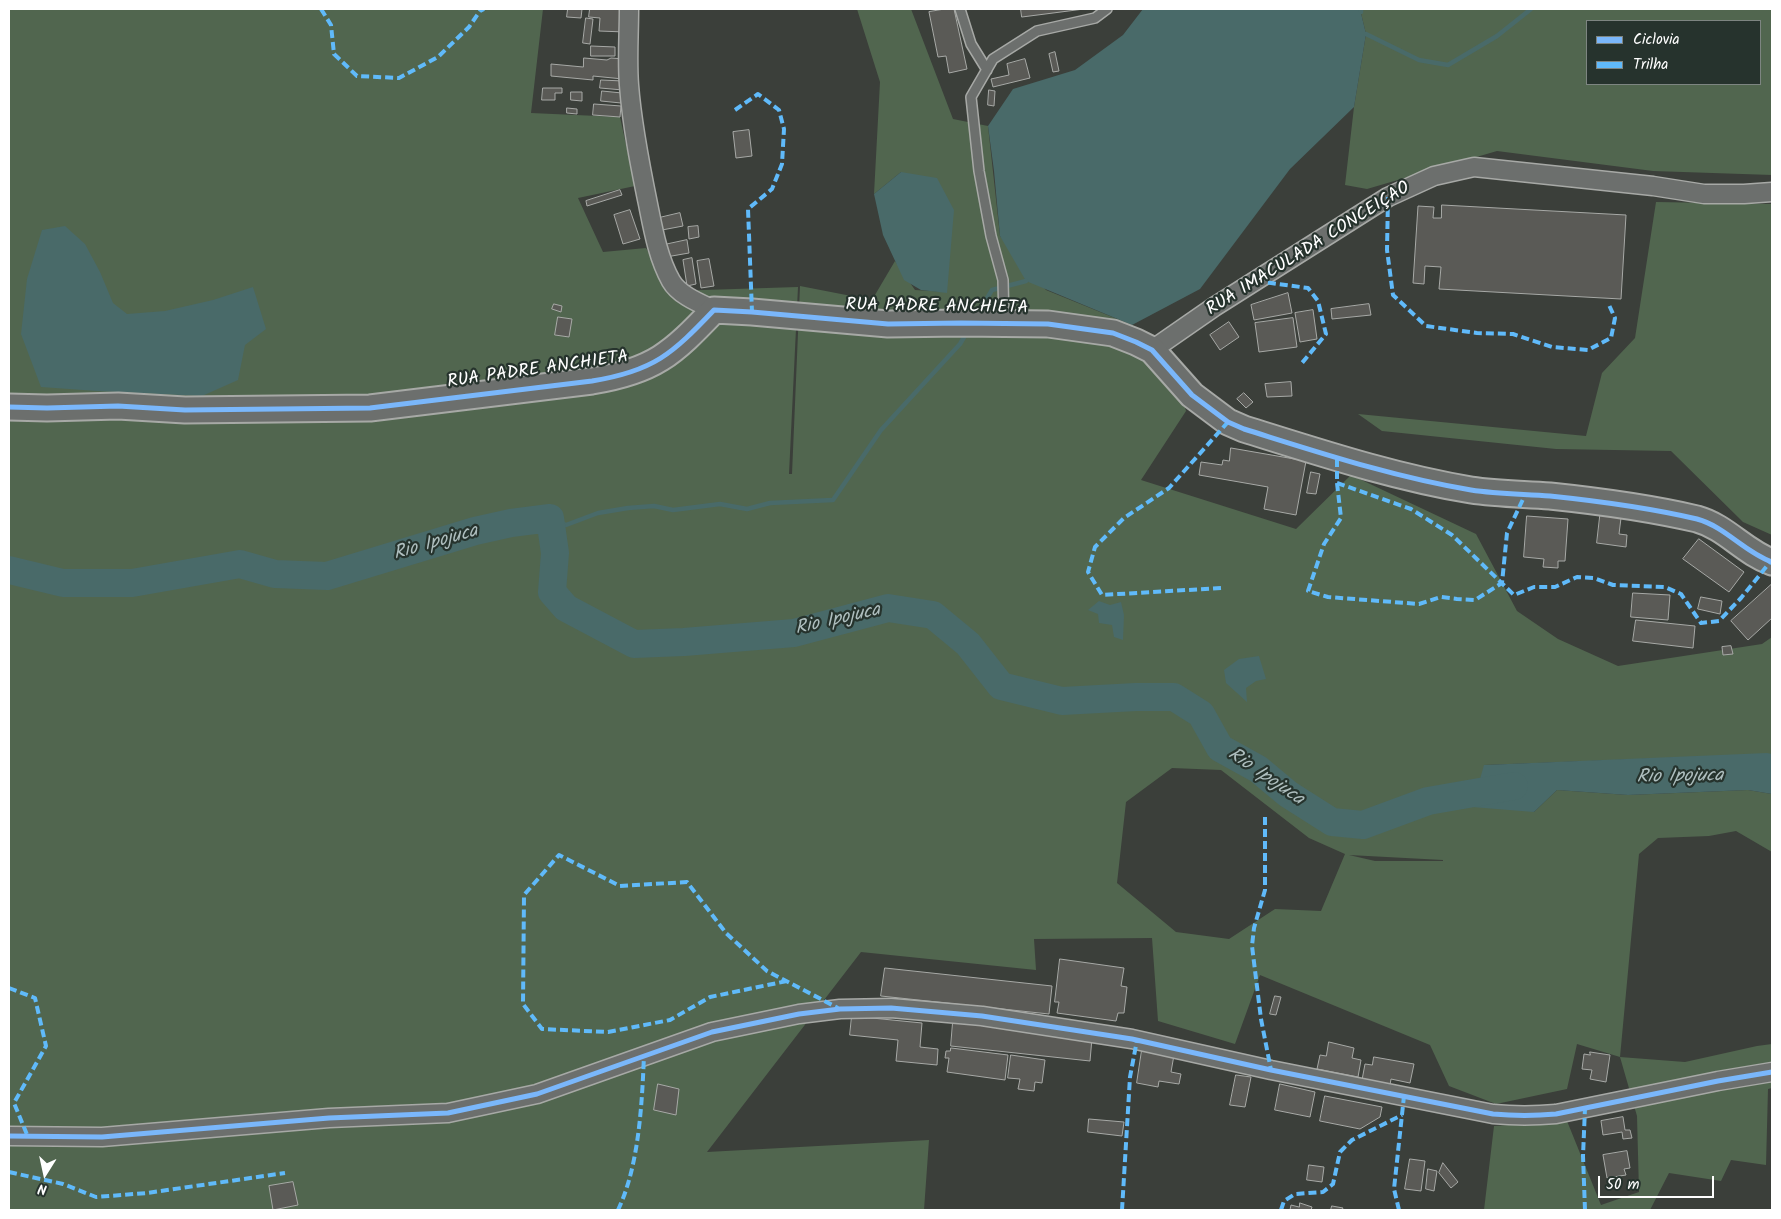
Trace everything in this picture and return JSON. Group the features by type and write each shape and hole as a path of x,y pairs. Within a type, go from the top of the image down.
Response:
{"street":[{"path":"629,9 628,82 631,109 654,233 671,282 685,295 714,310"},
{"name":"RUA IMACULADA CONCEIÇAO","path":"1152,350 1214,307 1388,197 1434,176 1474,168 1653,186 1704,194 1772,192"},
{"name":"RUA PADRE ANCHIETA","path":"9,407 118,406 185,410 370,408 592,381 620,376 646,368 683,343 714,310 888,324 1048,324 1113,333 1152,350 1192,395 1228,422 1244,429 1352,463 1471,490 1550,496 1653,510 1696,519 1712,524 1749,550 1772,562"},
{"path":"9,1136 102,1137 320,1119 448,1113 537,1094 712,1032 799,1014 840,1009 891,1008 948,1012 1132,1039 1271,1070 1493,1114 1512,1116 1532,1117 1556,1114 1772,1072"}],"lane":[{"path":"960,9 971,44 987,70"},
{"path":"983,323 1003,298 1003,280 990,236 979,171 971,97 993,59 1037,31 1095,18 1107,9"}],"green space":[{"path":"9,9 543,9 531,113 620,117 635,186 578,198 603,252 646,248 672,291 798,287 789,474 792,474 800,286 872,300 895,261 915,290 947,292 901,172 874,194 880,82 857,9 911,9 953,119 988,126 1000,236 1046,290 1132,325 1168,349 1186,411 1141,480 1296,529 1351,475 1476,534 1517,611 1558,639 1618,666 1762,644 1772,637 1772,754 1484,765 1534,812 1557,790 1628,795 1748,790 1772,794 1772,852 1736,831 1709,836 1658,838 1639,854 1620,1057 1577,1044 1567,1089 1496,1104 1449,1086 1430,1045 1260,975 1235,1044 1158,1021 1152,938 1034,939 1036,970 861,952 707,1152 929,1140 924,1210 9,1210","holes":["1172,768 1221,770 1309,838 1345,854 1321,911 1275,909 1229,939 1176,932 1117,883 1126,802","1349,855 1443,860 1443,861 1375,861"]},
{"path":"1360,9 1772,9 1772,175 1653,171 1497,151 1367,189 1345,185 1354,107 1366,34"},
{"path":"1656,202 1772,204 1772,535 1743,522 1671,451 1556,449 1382,431 1358,414 1586,436 1602,373 1635,338"},
{"path":"1772,1044 1772,1088 1768,1089 1766,1165 1731,1160 1721,1181 1669,1173 1650,1210 1484,1210 1494,1126 1567,1121 1601,1205 1639,1192 1637,1116 1620,1057 1685,1062"}],"water":[{"path":"1143,9 1360,9 1366,34 1354,107 1290,169 1200,289 1132,325 1026,281 1000,236 988,126 1013,89 1075,70 1123,35"},
{"path":"901,172 937,178 954,210 947,293 921,290 904,280 883,235 874,194"},
{"path":"65,226 85,244 100,272 113,303 127,314 165,311 213,300 253,287 266,329 245,345 238,380 202,396 41,387 21,334 27,279 42,230"},
{"path":"1099,601 1110,605 1121,602 1124,615 1123,640 1114,637 1112,625 1099,623 1098,614 1088,610"},
{"path":"1259,656 1266,679 1256,681 1246,688 1247,702 1226,683 1224,670 1239,659"},
{"path":"1772,754 1772,794 1748,790 1628,795 1557,790 1534,812 1472,807 1484,765"}],"building":[{"path":"568,9 582,9 581,18 567,17"},
{"path":"590,9 626,9 625,32 599,31 600,18 589,17"},
{"path":"954,9 967,69 949,73 946,56 938,57 929,12"},
{"path":"1021,9 1084,9 1022,17"},
{"path":"586,18 593,19 590,44 583,43"},
{"path":"591,46 615,47 615,56 591,56"},
{"path":"1055,52 1059,71 1053,72 1049,54"},
{"path":"584,58 625,59 623,79 593,76 593,80 551,76 551,64 583,67"},
{"path":"1025,59 1030,78 993,87 991,79 1009,75 1007,64"},
{"path":"601,80 623,81 623,90 600,88"},
{"path":"543,88 562,88 562,93 555,93 555,100 542,100"},
{"path":"989,90 995,91 994,106 988,105"},
{"path":"602,91 622,93 621,103 601,101"},
{"path":"571,92 582,92 582,101 571,100"},
{"path":"594,104 621,106 620,117 593,115"},
{"path":"567,108 577,109 577,114 567,113"},
{"path":"749,130 752,156 736,158 733,132"},
{"path":"620,190 622,195 587,206 586,201"},
{"path":"1442,205 1626,215 1621,299 1439,289 1441,267 1425,266 1424,284 1413,283 1418,206 1434,207 1433,218 1441,218"},
{"path":"630,210 640,239 623,244 614,215"},
{"path":"680,213 683,226 662,230 659,218"},
{"path":"698,226 699,237 689,239 688,227"},
{"path":"687,240 689,253 666,257 664,245"},
{"path":"692,258 696,284 687,286 683,260"},
{"path":"709,259 714,286 701,288 697,261"},
{"path":"1288,293 1292,313 1254,320 1251,305"},
{"path":"554,304 562,306 561,312 552,309"},
{"path":"1369,304 1371,315 1332,319 1331,309"},
{"path":"1313,310 1317,339 1300,342 1295,313"},
{"path":"558,317 572,319 569,337 555,335"},
{"path":"1293,318 1297,347 1259,352 1255,323"},
{"path":"1229,322 1239,337 1220,350 1210,335"},
{"path":"1291,382 1292,396 1267,397 1265,384"},
{"path":"1244,393 1253,402 1246,408 1237,399"},
{"path":"1231,448 1306,461 1296,515 1264,509 1268,487 1199,475 1201,462 1222,465 1223,460 1229,461"},
{"path":"1311,472 1320,474 1316,494 1307,493"},
{"path":"1601,508 1622,510 1619,534 1627,535 1626,547 1597,543"},
{"path":"1527,516 1568,519 1565,561 1558,561 1558,568 1543,567 1544,559 1524,557"},
{"path":"1699,539 1744,572 1729,592 1683,559"},
{"path":"1772,584 1772,618 1748,640 1731,621"},
{"path":"1633,593 1670,595 1668,620 1631,617"},
{"path":"1701,597 1722,601 1720,614 1698,609"},
{"path":"1636,620 1695,626 1693,648 1633,641"},
{"path":"1731,646 1733,654 1723,655 1722,647"},
{"path":"1060,959 1124,968 1121,986 1127,987 1124,1013 1118,1013 1116,1021 1057,1013 1059,1002 1055,1002"},
{"path":"885,968 1052,986 1049,1014 881,996"},
{"path":"1275,996 1281,997 1276,1015 1270,1014"},
{"path":"852,1016 922,1023 920,1047 938,1049 937,1065 896,1061 898,1040 850,1035"},
{"path":"953,1022 1092,1038 1090,1061 951,1046"},
{"path":"1329,1042 1354,1048 1352,1058 1361,1060 1358,1077 1317,1069 1320,1055 1326,1056"},
{"path":"951,1048 1008,1055 1005,1080 947,1072 949,1058 945,1058 946,1051 950,1051"},
{"path":"1142,1050 1174,1055 1171,1072 1181,1074 1179,1084 1159,1081 1158,1087 1137,1083"},
{"path":"1590,1052 1610,1055 1606,1082 1590,1079 1592,1070 1582,1069 1584,1054 1590,1055"},
{"path":"1011,1055 1045,1060 1042,1083 1035,1082 1034,1091 1018,1089 1020,1079 1008,1078"},
{"path":"1374,1057 1414,1064 1410,1083 1391,1079 1390,1085 1362,1080 1365,1064 1372,1065"},
{"path":"1236,1075 1251,1077 1245,1107 1230,1105"},
{"path":"658,1084 679,1089 676,1115 654,1110"},
{"path":"1280,1084 1315,1092 1310,1117 1275,1110"},
{"path":"1325,1096 1382,1107 1380,1117 1360,1129 1320,1121"},
{"path":"1623,1117 1625,1130 1630,1130 1632,1138 1623,1139 1622,1132 1603,1135 1601,1121"},
{"path":"1089,1119 1124,1122 1122,1136 1088,1132"},
{"path":"1627,1151 1630,1168 1624,1169 1626,1175 1607,1178 1603,1155"},
{"path":"1410,1159 1425,1161 1421,1191 1405,1189"},
{"path":"1443,1163 1458,1182 1451,1188 1439,1173"},
{"path":"1309,1165 1324,1167 1322,1182 1307,1180"},
{"path":"1428,1169 1437,1171 1434,1191 1426,1189"},
{"path":"293,1182 298,1205 273,1210 269,1186"},
{"path":"1300,1203 1312,1207 1311,1210 1290,1210 1291,1205 1299,1207"},
{"path":"1332,1206 1343,1208 1342,1210 1331,1210"}],"waterway":[{"path":"1366,34 1419,60 1448,65 1497,36 1531,9"},
{"path":"977,315 992,290 1026,281"},
{"path":"550,518 566,525 598,513 628,508 654,506 673,510 720,504 747,509 770,503 833,500 881,430 960,344 967,332"},
{"name":"Rio Ipojuca","path":"9,570 63,583 132,583 240,564 275,574 327,576 475,531 511,523 550,518 555,553 552,592 566,608 634,644 794,633 888,608 933,615 968,644 1001,686 1062,701 1174,697 1201,714 1220,748 1258,769 1288,794 1332,822 1363,825 1428,801 1514,786"}],"marked path":[{"path":"321,9 331,25 334,54 357,76 399,78 438,57 469,27 480,11 484,9"},
{"path":"735,110 758,94 779,110 784,129 782,164 772,189 748,209 752,312"},
{"path":"1388,197 1387,250 1393,295 1426,326 1477,333 1513,334 1552,347 1588,350 1611,338 1615,318 1609,305"},
{"path":"1256,281 1308,288 1318,301 1326,334 1302,363"},
{"path":"1221,588 1102,595 1088,572 1095,547 1124,518 1169,488 1228,422"},
{"path":"1337,459 1337,483 1411,509 1452,535 1514,595 1534,587 1555,587 1577,577 1594,578 1613,585 1665,587 1681,594 1701,623 1719,621 1741,598 1771,561"},
{"path":"1337,483 1341,518 1324,544 1308,591 1328,597 1419,604 1441,597 1475,600 1502,583 1507,533 1525,495"},
{"path":"1265,817 1265,890 1254,928 1252,946 1261,1019 1271,1070"},
{"path":"787,981 710,997 670,1020 608,1032 542,1029 523,1004 524,895 559,855 620,886 687,882 726,933 767,971 838,1008"},
{"path":"9,988 35,998 46,1046 14,1103 28,1137"},
{"path":"1122,1210 1130,1077 1137,1040"},
{"path":"618,1210 631,1174 635,1155 642,1094 644,1055"},
{"path":"1399,1210 1394,1189 1404,1096"},
{"path":"1585,1108 1583,1156 1585,1210"},
{"path":"1281,1210 1284,1201 1295,1194 1323,1192 1333,1184 1340,1152 1352,1140 1402,1115"},
{"path":"9,1172 63,1184 96,1197 147,1193 285,1173"}],"cycle path":[{"path":"9,407 118,406 185,410 370,408 592,381 631,372 661,358 686,338 714,310 888,324 1048,324 1113,333 1152,350 1192,395 1228,422 1244,429 1356,463 1442,485 1481,491 1550,496 1605,503 1661,511 1697,519 1726,533 1762,558 1772,562"},
{"path":"9,1136 102,1137 329,1118 448,1113 537,1094 712,1032 799,1014 840,1009 891,1008 982,1016 1132,1039 1271,1070 1501,1115 1556,1114 1772,1072"}]}
